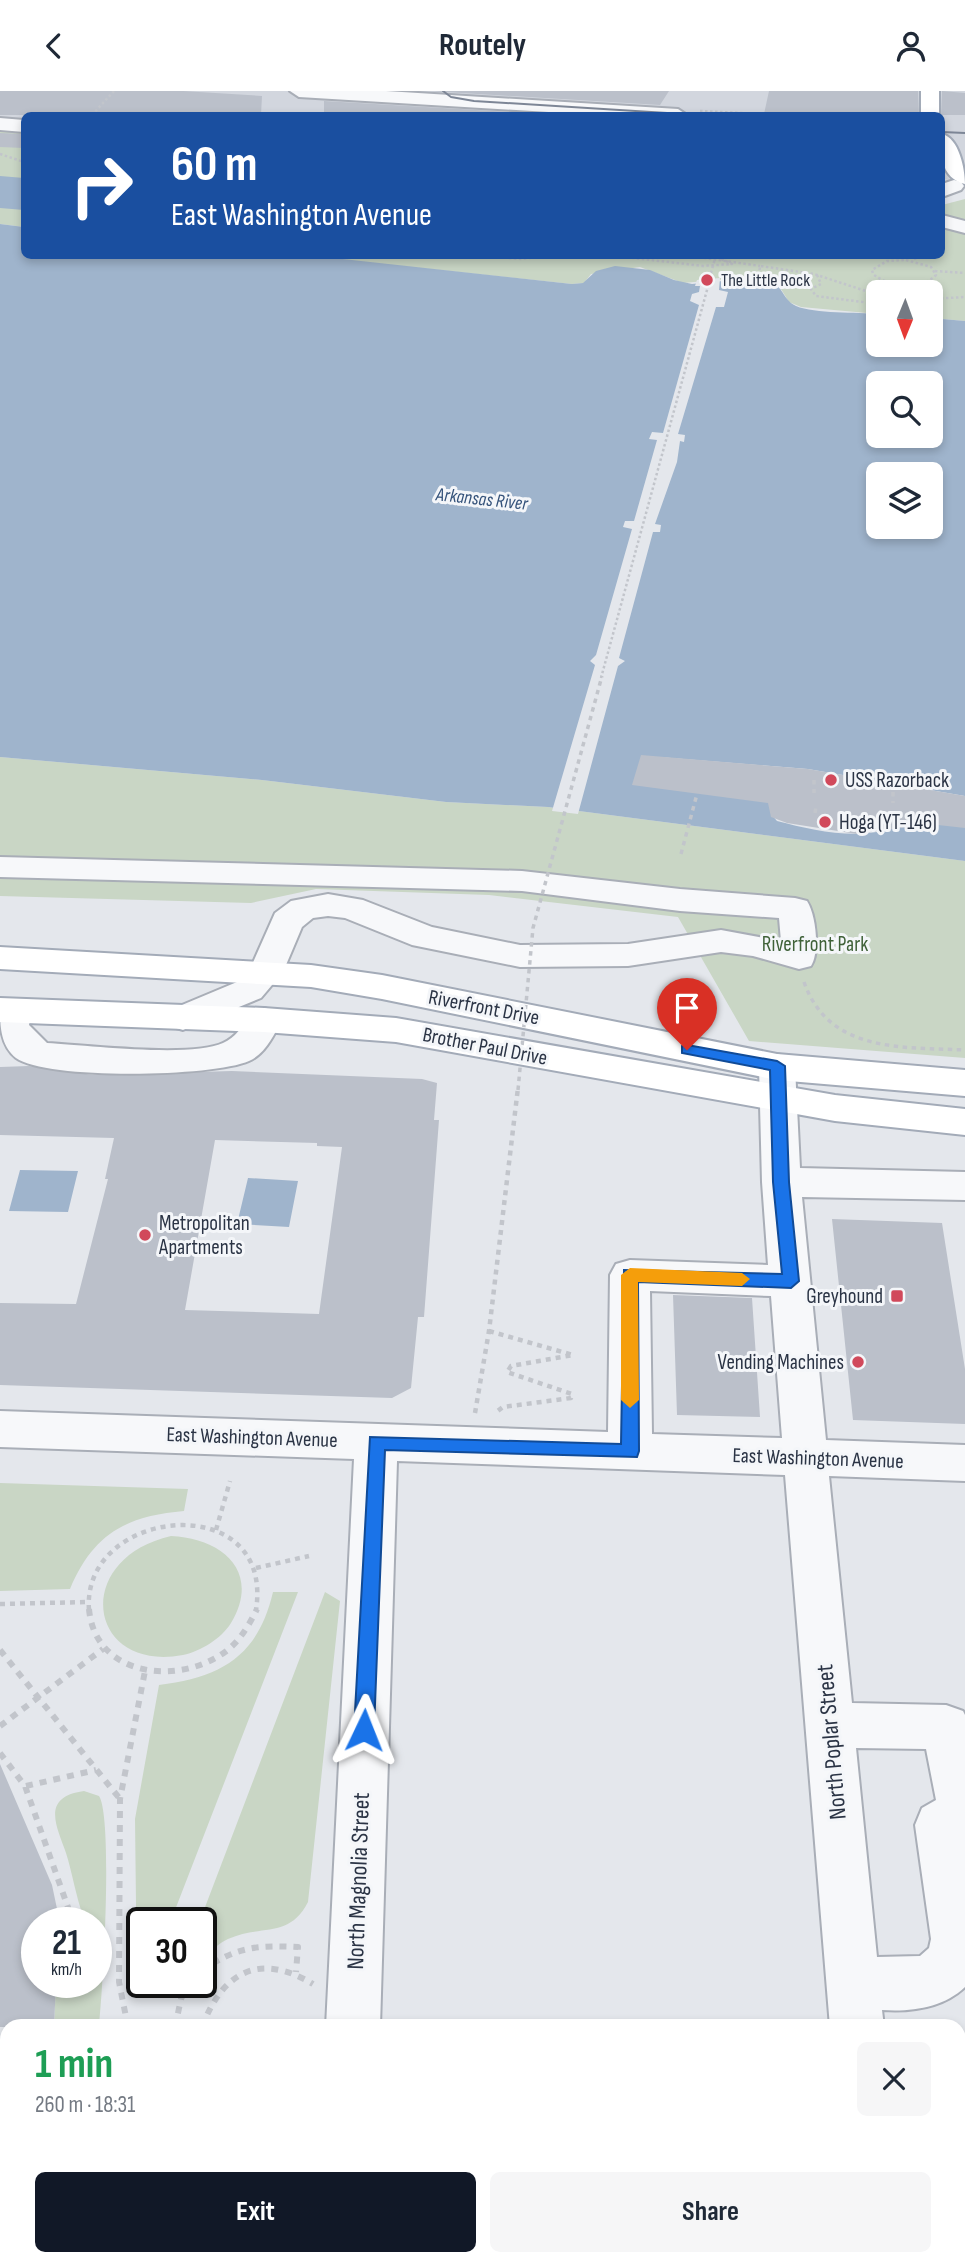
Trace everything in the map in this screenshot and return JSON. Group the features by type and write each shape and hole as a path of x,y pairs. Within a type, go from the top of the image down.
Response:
{"main road":[{"path":"930,91 930,112"},
{"path":"945,132 964,133"},
{"path":"945,146 956,170 953,185"},
{"name":"Riverfront Drive","path":"0,958 266,972 382,986 779,1083 965,1083"},
{"name":"Brother Paul Drive","path":"7,1011 264,1020 396,1030 779,1083 835,1108 965,1122"}],"street":[{"path":"299,91 365,93 429,103 678,111"},
{"path":"0,124 21,126"},
{"path":"945,222 965,227"},
{"path":"0,867 522,881 680,900 795,909 799,958 755,945 721,941 628,955 520,956 424,937 351,908 328,905 303,909 287,921 266,972 249,990 183,1018"},
{"path":"7,1011 11,1027 28,1049 41,1055 189,1061 202,1061 236,1052 255,1038 264,1020"},
{"name":"North Poplar Street","path":"779,1083 781,1182 855,2004"},
{"path":"781,1182 965,1186"},
{"path":"630,1451 630,1275 791,1281"},
{"name":"East Washington Avenue","path":"0,1429 965,1462"},
{"name":"North Magnolia Street","path":"353,2019 376,1443"},
{"path":"830,1725 946,1727 964,1811 940,1825 957,1939 956,1955 950,1967 939,1977 925,1983 855,2004"}],"path":[{"path":"95,112 114,91"},
{"path":"678,111 704,112"},
{"path":"0,155 21,161"},
{"path":"642,259 704,266 732,264"},
{"path":"705,259 817,275 866,292"},
{"path":"475,1414 489,1331 517,1096 533,927 713,259"},
{"path":"722,259 732,264"},
{"path":"909,259 913,260"},
{"path":"906,260 925,264 935,271 965,273"},
{"path":"913,260 880,263 872,270 873,274 892,284 912,286 934,279 935,271"},
{"path":"760,266 760,275"},
{"path":"817,275 821,283 811,289 816,296 866,303"},
{"path":"859,302 860,291"},
{"path":"943,299 965,297"},
{"path":"814,780 814,793"},
{"path":"893,792 893,803"},
{"path":"681,853 697,794"},
{"path":"799,958 806,998 825,1022 844,1033 891,1044 965,1050"},
{"path":"489,1331 573,1355 511,1366 507,1372 572,1394 571,1398 503,1407 493,1415"},
{"path":"216,1530 230,1481"},
{"path":"184,1524 216,1530 241,1546 256,1568 259,1598 250,1627 228,1652 198,1668 162,1674 129,1667 103,1649 90,1626 88,1594 100,1567 122,1543 151,1529 173,1525 184,1524"},
{"path":"256,1568 309,1556"},
{"path":"0,1604 88,1602"},
{"path":"0,1726 103,1649"},
{"path":"0,1650 120,1799"},
{"path":"126,2019 119,1982 120,1799 145,1671"},
{"path":"0,1753 26,1786 68,1907"},
{"path":"26,1786 96,1770"},
{"path":"217,1959 231,1949 260,1945 298,1947 296,1972"},
{"path":"204,2019 219,1990 236,1976 255,1968 276,1967 296,1972 313,1983 319,1992"},
{"path":"177,2019 182,1998"}],"shaded area":[{"path":"0,91 965,91 965,182 945,179 945,112 21,112 21,121 0,119"}],"green space":[{"path":"0,127 21,129 21,227 0,224"},
{"path":"965,199 965,321 943,319 943,280 866,280 866,313 801,307 789,302 776,281 750,277 683,283 640,267 591,274 584,283 572,284 334,259 945,259 945,204"},
{"name":"Riverfront Park","path":"0,757 262,780 446,802 548,807 965,861 965,1058 749,1041 678,917 489,895 316,889 251,903 0,896"},
{"path":"0,1483 188,1489 184,1511 129,1523 101,1541 89,1554 70,1589 0,1591"},
{"path":"171,1536 206,1543 220,1551 239,1573 242,1588 231,1623 216,1639 197,1651 183,1655 151,1656 127,1647 111,1631 104,1611 106,1589 117,1567 139,1548"},
{"path":"273,1592 298,1592 176,1907 136,1907 135,1819 159,1685 201,1676 219,1669 247,1647 266,1614"},
{"path":"325,1592 340,1601 308,1902 301,1914 283,1926 240,1935 217,1946 217,1907 205,1907"},
{"path":"84,1791 99,1796 105,1836 106,1907 80,1907 56,1824 55,1815 61,1800 70,1794"},
{"path":"55,1998 101,1998 100,2019 54,2019"}],"water":[{"path":"0,176 21,178 21,210 0,208"},
{"name":"Arkansas River","path":"0,224 21,227 21,259 343,259 572,284 583,283 596,271 615,266 650,270 692,284 765,277 775,282 791,303 804,309 866,314 866,357 943,357 943,319 965,321 965,796 808,769 659,757 965,802 965,861 548,807 446,802 262,780 0,757","holes":["771,814 873,824 886,830 859,834 817,830 777,821"]},
{"path":"20,1170 78,1171 68,1212 9,1211"},
{"path":"248,1178 298,1181 289,1227 237,1224"}],"pier":[{"path":"720,278 719,290 728,292 724,307 716,307 678,434 685,435 684,442 680,441 677,462 655,524 661,525 660,532 653,532 619,658 625,661 618,666 578,814 552,811 595,665 590,661 596,655 632,529 623,527 625,521 634,521 657,440 649,439 652,432 663,433 699,305 690,301 692,294 699,292 700,286 695,286 697,280"}],"building":[{"path":"0,91 183,91 262,96 261,112 21,112 21,115 0,115"},
{"path":"429,91 669,91 660,105"},
{"path":"769,91 918,91 919,112 764,112"},
{"path":"942,91 965,93 965,115 945,115 945,112 941,112"},
{"path":"324,101 511,112 324,112"},
{"path":"0,133 21,134 21,148 0,147"},
{"path":"641,755 808,769 965,796 965,828 929,824 857,834 787,823 771,817 768,803 632,785"},
{"name":"Metropolitan Apartments","path":"29,1066 93,1075 232,1071 422,1079 437,1083 434,1120 439,1120 424,1317 418,1317 411,1388 392,1398 0,1385 0,1303 76,1304 108,1179 105,1179 114,1138 0,1135 0,1067","holes":["215,1140 317,1143 317,1146 342,1147 319,1314 185,1310"]},
{"name":"Greyhound","path":"832,1219 942,1223 965,1369 965,1424 853,1420"},
{"path":"673,1295 752,1298 760,1417 677,1415"},
{"path":"0,1764 52,1885 57,1907 21,1907 21,1998 55,1998 54,2019 0,2019"}],"tram line":[{"path":"443,91 451,97 474,101 651,112"},
{"path":"945,132 965,133"}],"slow traffic":[{"path":"630,1400 630,1275 742,1279"}],"place":[{"name":"The Little Rock","path":"707,280"},
{"name":"USS Razorback","path":"831,780"},
{"name":"Hoga (YT-146)","path":"825,822"},
{"name":"Metropolitan Apartments","path":"145,1235"},
{"name":"Greyhound","path":"897,1296"},
{"name":"Vending Machines","path":"858,1362"}],"route":[{"path":"364,1730 376,1443 630,1451 630,1275 791,1281 781,1182 777,1066 687,1050"}]}
